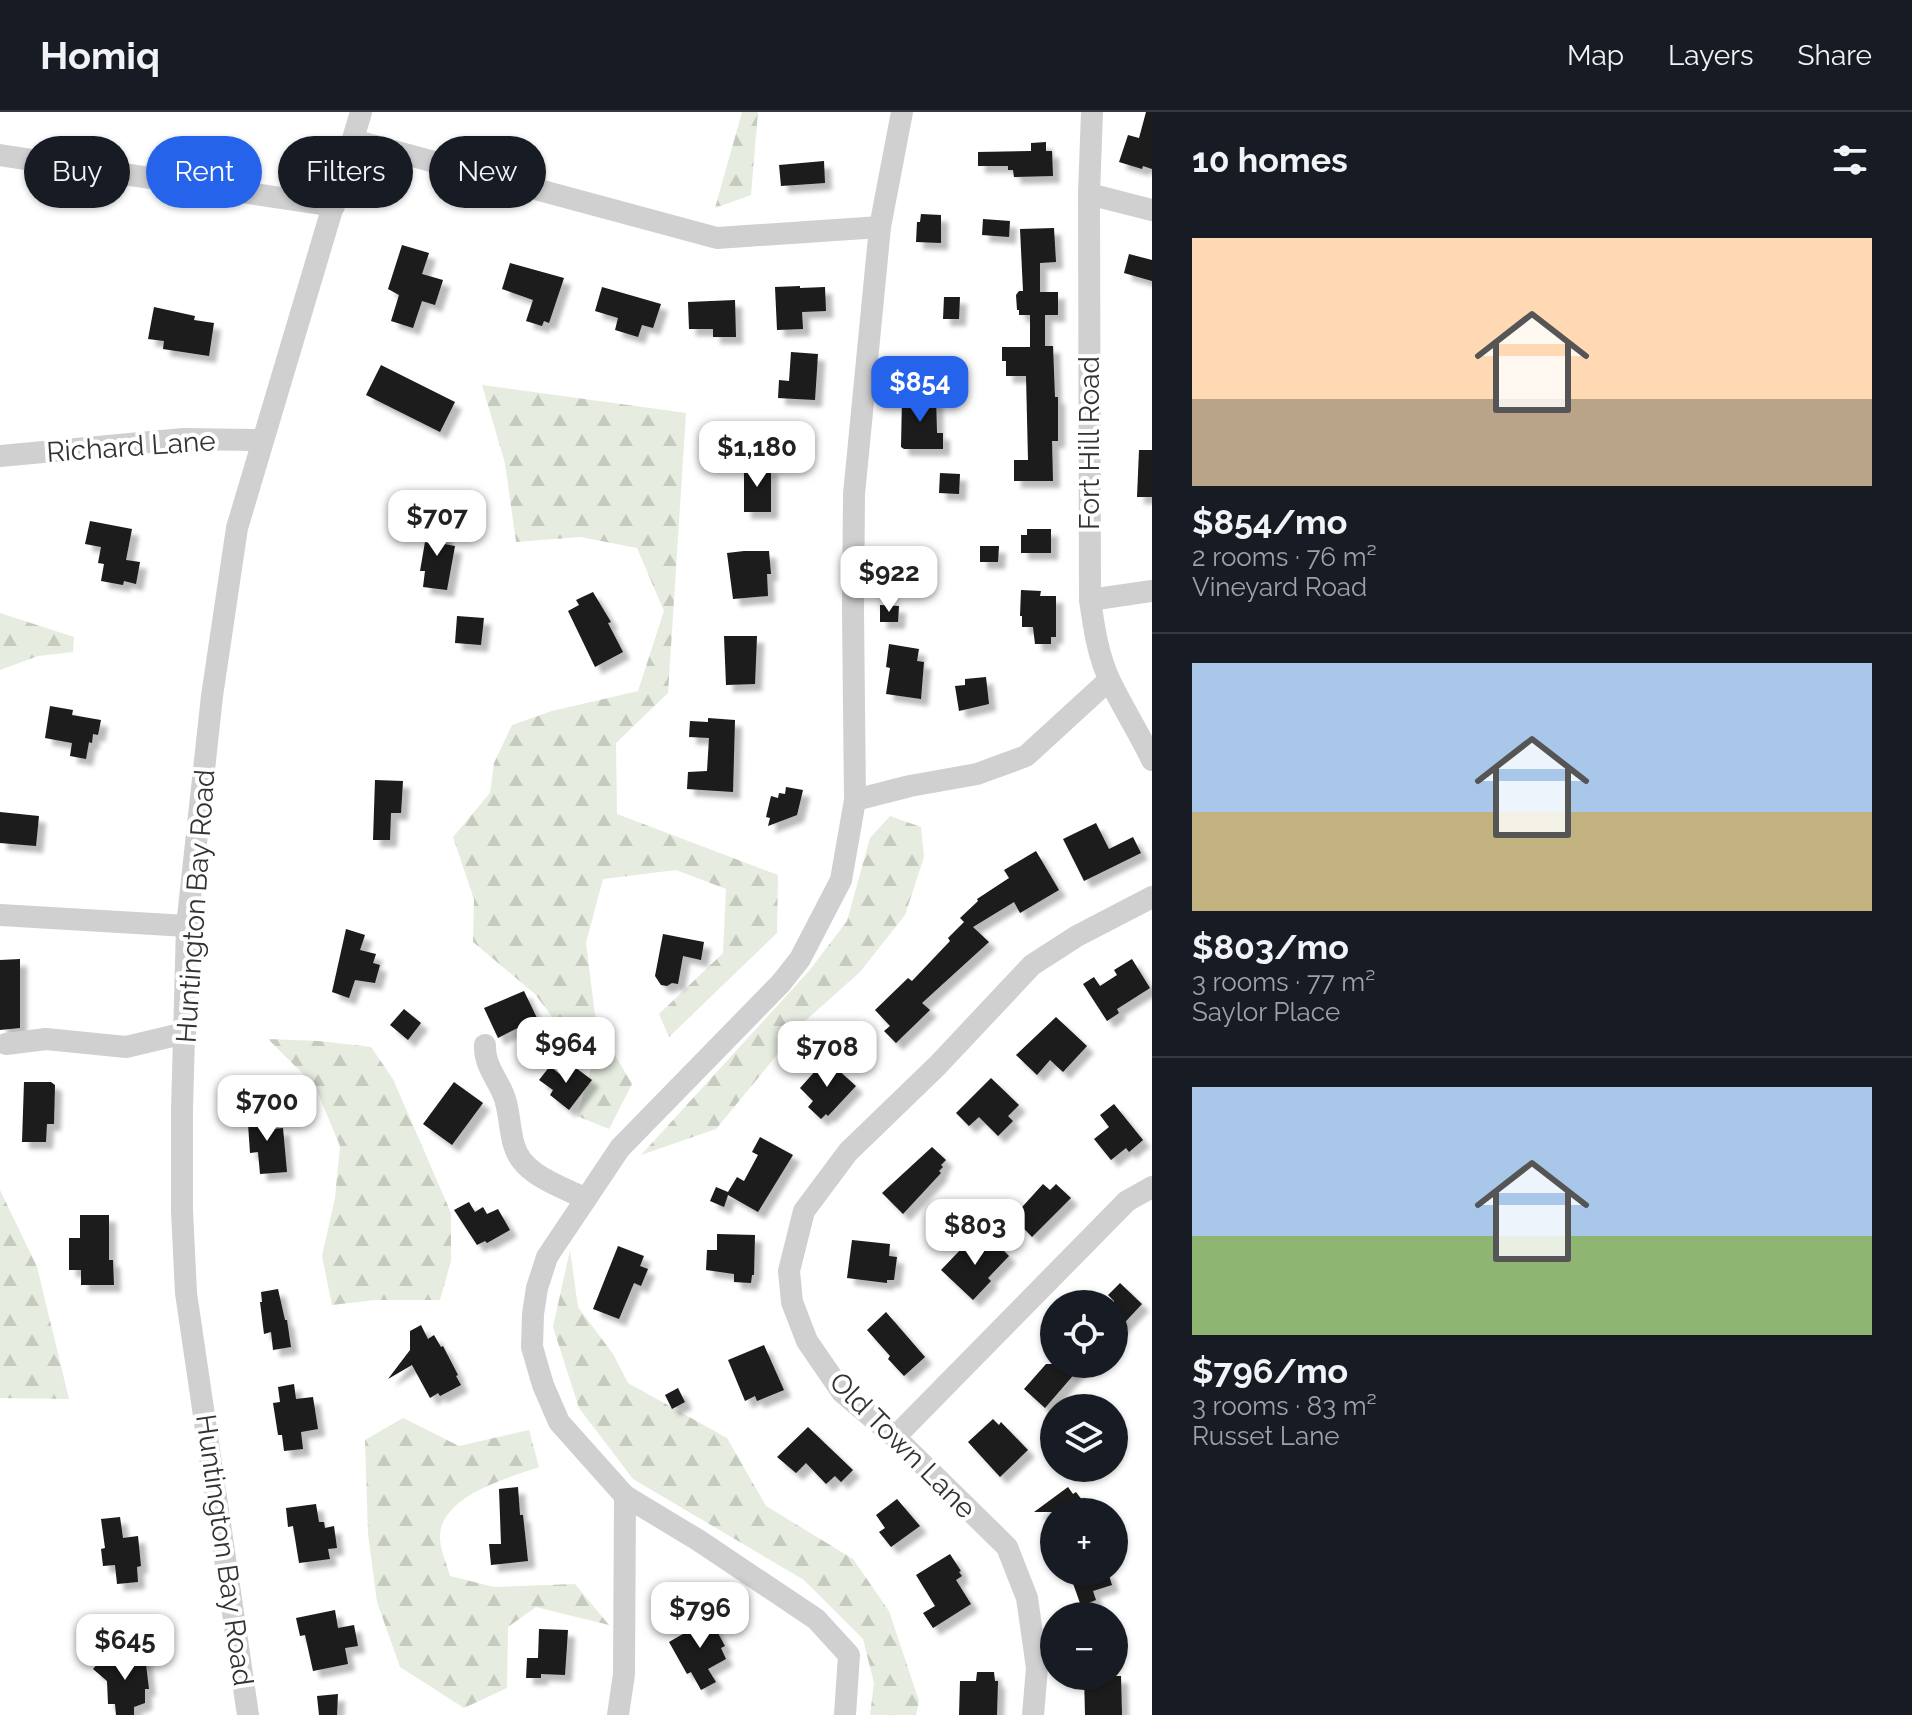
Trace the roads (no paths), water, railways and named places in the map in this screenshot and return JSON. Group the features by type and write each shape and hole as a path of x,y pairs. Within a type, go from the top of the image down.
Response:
{"street":[{"name":"Huntington Bay Road","path":"354,136 361,112"},
{"path":"845,1715 849,1655 816,1619 698,1540 625,1496 559,1422 543,1385 532,1347 533,1314 547,1257 620,1148 781,983 800,959 841,880 855,800 854,494 880,227 902,112"},
{"name":"Fort Hill Road","path":"1092,112 1089,194 1090,600 1097,643 1109,680 1152,760"},
{"path":"0,155 278,197"},
{"path":"413,156 717,238 880,227"},
{"path":"1089,194 1152,210"},
{"name":"Huntington Bay Road","path":"248,1715 186,1293 182,1211 184,971 212,696 237,528 333,208"},
{"name":"Richard Lane","path":"0,456 183,439 262,440"},
{"path":"1090,600 1152,591"},
{"path":"855,800 977,774 1026,756 1109,680"},
{"name":"Old Town Lane","path":"1033,1715 1037,1668 1027,1598 1007,1547 895,1437 842,1392 807,1341 792,1302 789,1271 804,1211 848,1152 938,1065 1032,965 1077,936 1152,897"},
{"path":"0,915 187,926"},
{"path":"6,1044 46,1039 126,1047 185,1033"},
{"path":"485,1045 484,1058 508,1106 514,1147 525,1165 586,1199"},
{"path":"895,1437 1127,1201 1152,1187"},
{"path":"618,1715 624,1674 625,1496"}]}
